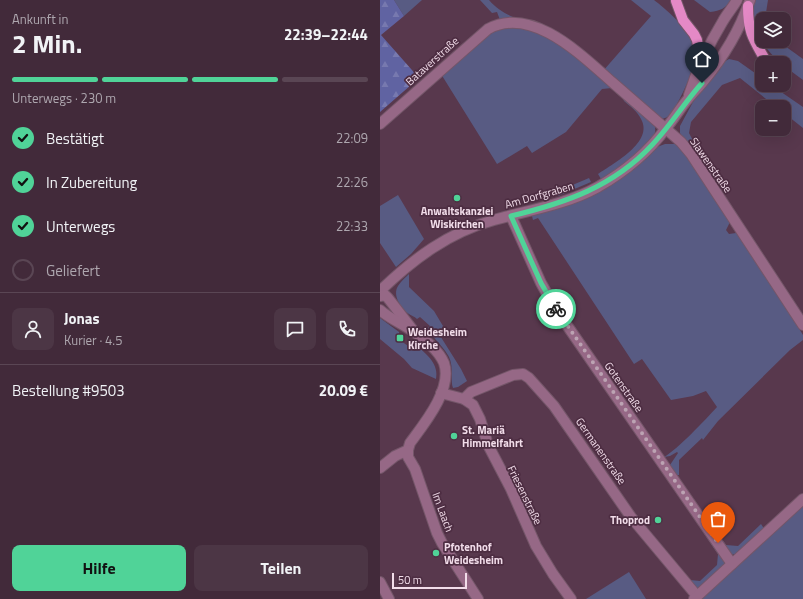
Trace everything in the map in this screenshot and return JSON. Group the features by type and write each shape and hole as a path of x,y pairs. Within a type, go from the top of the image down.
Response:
{"main road":[{"path":"676,1 683,20 694,34 701,64"},
{"path":"749,3 748,20 750,33 763,56"}],"street":[{"name":"Am Dorfgraben","path":"688,99 694,78 723,21 737,0"},
{"name":"Am Dorfgraben","path":"380,291 402,270 441,242 470,228 560,203 597,187 636,160 666,129 723,55 744,17 749,3"},
{"name":"Bataverstraße","path":"380,124 482,33 493,26 503,23"},
{"name":"Slawenstraße","path":"503,23 530,25 547,32 564,42 681,142 691,154 803,324"},
{"name":"Gotenstraße","path":"511,216 541,283 555,308 732,564"},
{"path":"380,296 385,295 388,298 414,332"},
{"path":"380,310 391,319 414,332 432,346 444,363 445,377 441,394 434,409 410,443 408,450 395,456 380,468"},
{"name":"Germanenstraße","path":"464,399 471,392 513,375 523,374 529,378 554,406 631,517 695,598"},
{"path":"441,394 464,399"},
{"name":"Friesenstraße","path":"464,399 473,405 476,411 488,445 511,490 536,546 553,574 571,599"},
{"name":"Im Laach","path":"408,450 408,457 415,469 437,533 478,599"},
{"path":"695,598 803,498"},
{"path":"380,582 389,599"}],"shaded area":[{"path":"394,0 422,0 404,16"},
{"path":"480,0 489,0 512,17 528,23 500,20 497,12 492,13"},
{"path":"631,0 654,0 681,24 692,40 695,59 689,79 669,116 662,119 603,71 651,16"},
{"path":"694,0 732,0 722,9 710,12"},
{"path":"755,0 768,0 766,12 755,12 755,29 752,20 752,10"},
{"path":"516,25 555,39 612,88 602,89 566,132 532,153 527,146 497,164 441,74 487,33"},
{"path":"767,48 788,48 803,59 803,80 791,71 791,56 774,56"},
{"path":"729,59 738,61 755,73 755,90 740,78 722,85 691,122 689,133 708,170 684,140 680,133 680,126 693,102 722,63"},
{"path":"757,92 781,92 803,107 803,128 791,119 791,100 767,100"},
{"path":"624,95 655,125 655,132 650,141 638,153 601,179 598,174 622,158 637,144 642,136 644,128 640,116 624,101"},
{"path":"665,144 676,144 681,147 730,218 726,230 729,234 736,233 741,235 803,335 803,340 790,350 718,421 703,440 702,438 679,460 679,475 676,475 670,467 678,453 677,452 670,456 664,457 684,441 717,407 706,391 693,396 671,400 642,359 634,364 538,218 533,220 532,216 575,203 657,147"},
{"path":"589,178 591,182 558,196 556,192"},
{"path":"398,195 424,239 411,254 396,267 380,243 380,206"},
{"path":"409,274 409,287 434,311 443,326 439,334 467,381 458,387 453,388 452,370 449,357 429,331 428,328 430,326 420,317 417,319 406,312 398,302 396,290"},
{"path":"380,318 399,332 397,338 408,346 410,344 414,348 418,347 429,357 436,369 436,379 412,368 404,359 380,339"},
{"path":"669,481 725,562 725,564 700,589 697,589 690,580 700,581 717,565 718,554"},
{"path":"803,503 803,599 699,599"},
{"path":"705,515 726,545 738,546 761,524 765,530 738,555 730,554 703,517"},
{"path":"629,572 646,599 586,599"}],"green space":[{"path":"380,0 394,0 404,16 381,35 419,78 380,112"}],"way so far":[{"path":"556,309 645,440 718,543"}],"place":[{"name":"Anwaltskanzlei Wiskirchen","path":"457,198"},
{"name":"Weidesheim Kirche","path":"400,338"},
{"name":"St. Mariä Himmelfahrt","path":"454,436"},
{"name":"Thoprod","path":"658,520"},
{"name":"Pfotenhof Weidesheim","path":"436,553"}],"route":[{"path":"556,309 541,283 511,216 554,205 576,197 597,187 627,168 653,144 702,83"}]}
